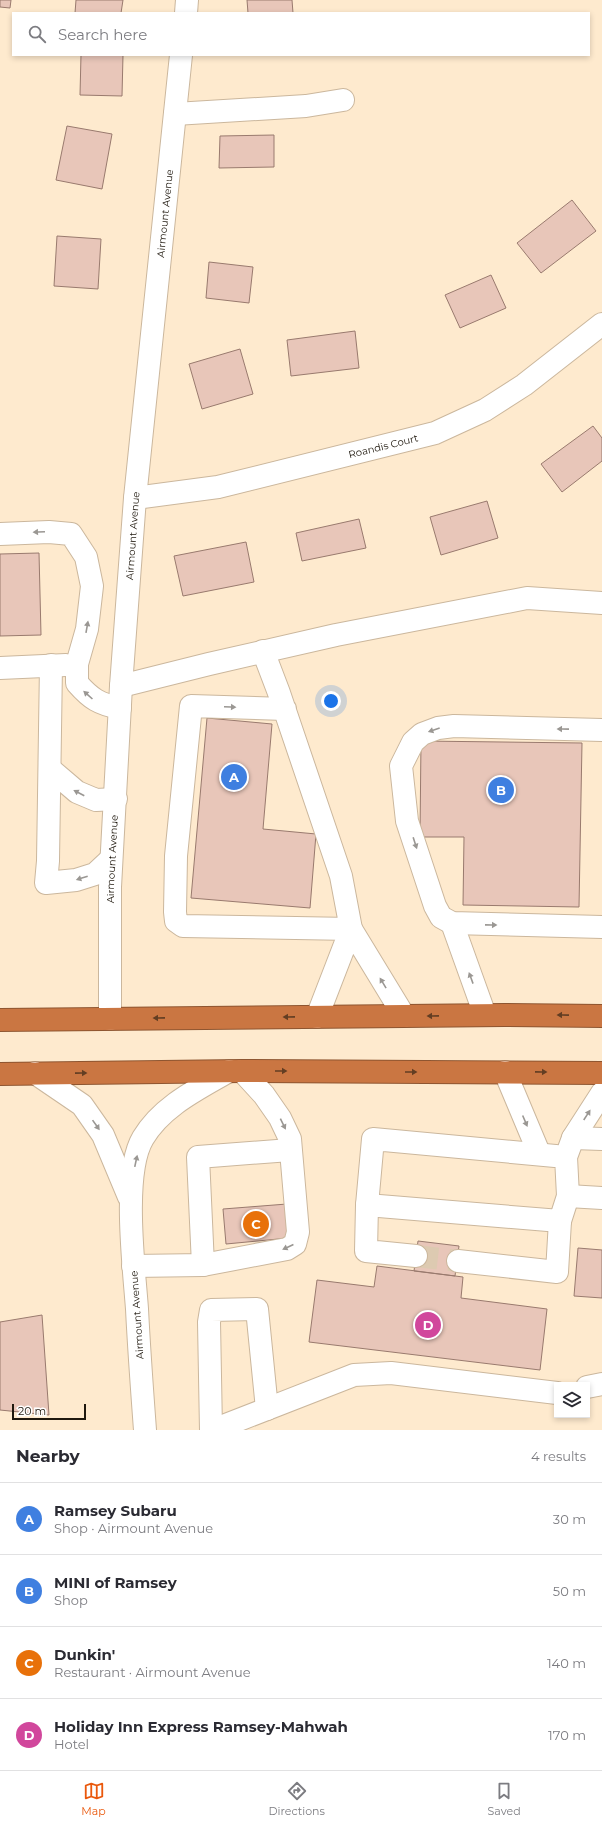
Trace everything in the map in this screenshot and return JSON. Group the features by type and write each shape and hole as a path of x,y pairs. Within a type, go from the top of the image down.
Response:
{"highway":[{"path":"0,1020 485,1015 602,1016"},
{"path":"0,1074 235,1071 602,1073"}],"street":[{"path":"186,12 187,0"},
{"name":"Airmount Avenue","path":"110,1019 110,888 121,686 135,498 181,56"},
{"path":"175,114 306,106 343,100"},
{"name":"Roandis Court","path":"135,498 218,487 435,432 484,410 524,385 602,324"},
{"path":"0,534 49,532 71,534 86,557 92,586 87,629 77,664 77,683 89,697 104,705 120,708"},
{"path":"121,686 263,651 336,635 527,598 602,603"},
{"path":"263,651 285,709 341,876 351,930 404,1016"},
{"path":"0,668 77,664"},
{"path":"51,665 48,861 46,883 76,880 95,874 111,859"},
{"path":"285,709 191,706 176,856 176,921 183,926 351,930"},
{"path":"602,730 454,726 438,728 422,734 413,742 401,766 407,821 435,906 441,917 452,923 602,927"},
{"path":"50,769 77,792 96,800 116,799"},
{"path":"452,923 485,1015"},
{"path":"317,1017 351,930"},
{"path":"133,1266 203,1264 287,1249 296,1244 298,1232 290,1138 280,1118 264,1095 235,1071"},
{"name":"Airmount Avenue","path":"145,1430 133,1266 131,1200 135,1160 143,1139 153,1124 178,1101 235,1071"},
{"path":"505,1072 539,1153"},
{"name":"Airmount Avenue","path":"35,1073 82,1105 103,1135 131,1200"},
{"path":"458,1261 557,1272 560,1221 568,1196 569,1147 602,1093"},
{"path":"416,1256 366,1251 367,1206 372,1138 539,1153 602,1139"},
{"path":"203,1264 198,1157 290,1150"},
{"path":"568,1196 602,1198"},
{"path":"367,1206 560,1221"},
{"path":"267,1409 257,1309 211,1310 209,1322 212,1430 267,1409 354,1375 391,1373 554,1393"},
{"path":"590,1386 602,1384"}],"building":[{"path":"0,0 11,0 10,8 0,7"},
{"path":"76,0 123,0 121,12 75,12"},
{"path":"247,0 292,0 293,12 248,12"},
{"path":"81,56 123,56 122,96 80,95"},
{"path":"67,126 112,134 102,189 56,180"},
{"path":"274,135 274,167 219,168 220,136"},
{"path":"572,200 596,231 541,273 517,243"},
{"path":"57,236 101,239 98,289 54,286"},
{"path":"209,262 253,267 249,303 206,298"},
{"path":"491,275 506,308 460,328 445,295"},
{"path":"355,331 359,368 291,376 287,340"},
{"path":"240,349 253,394 202,409 189,364"},
{"path":"593,426 602,438 602,461 562,492 541,464"},
{"path":"487,501 498,538 441,555 430,517"},
{"path":"359,519 366,548 302,561 296,533"},
{"path":"246,542 254,582 183,596 174,556"},
{"path":"39,553 41,635 0,636 0,554"},
{"path":"207,718 272,724 263,829 316,834 310,908 191,898"},
{"path":"421,741 582,743 579,907 463,905 464,837 420,837"},
{"path":"287,1204 289,1238 226,1244 223,1209"},
{"path":"418,1241 459,1246 455,1276 414,1271"},
{"path":"578,1248 602,1250 602,1298 574,1296"},
{"path":"377,1266 463,1277 461,1298 547,1309 540,1370 309,1342 317,1280 374,1287"},
{"path":"42,1315 49,1415 0,1410 0,1322"}],"tunnel":[{"path":"416,1256 458,1261"}],"place":[{"name":"Ramsey Subaru","path":"234,777"},
{"name":"MINI of Ramsey","path":"501,790"},
{"name":"Dunkin'","path":"256,1224"},
{"name":"Holiday Inn Express Ramsey-Mahwah","path":"428,1325"}]}
